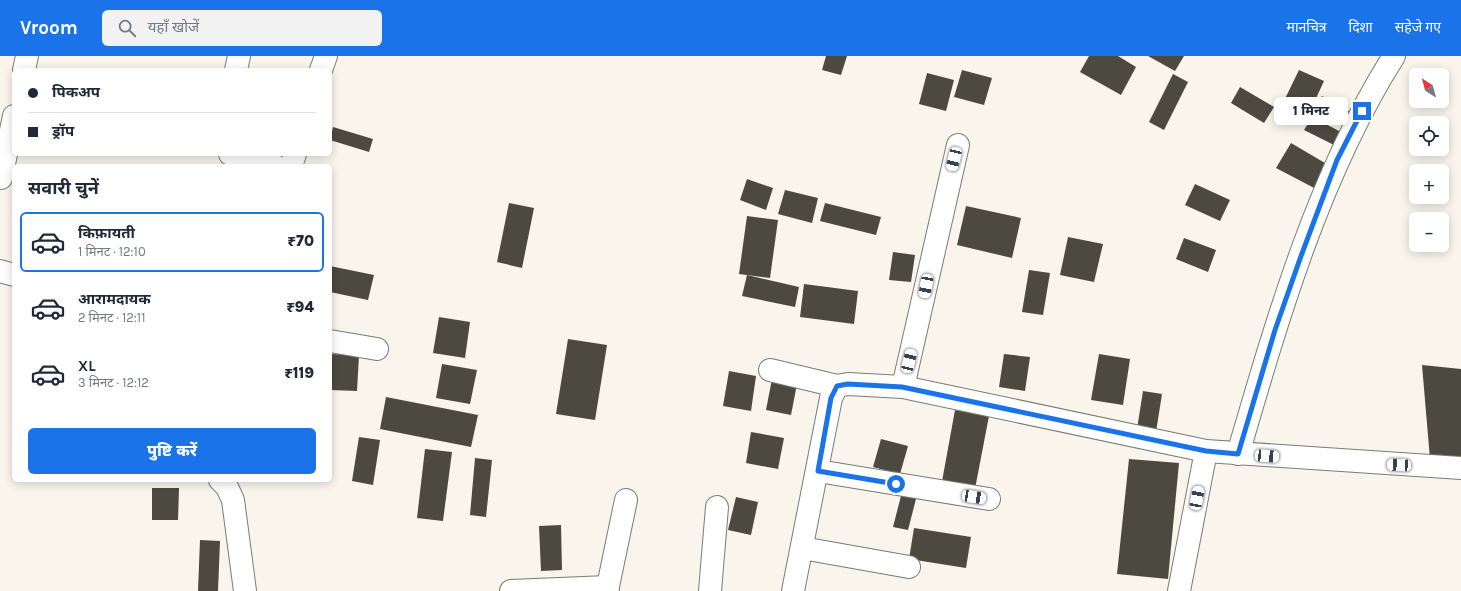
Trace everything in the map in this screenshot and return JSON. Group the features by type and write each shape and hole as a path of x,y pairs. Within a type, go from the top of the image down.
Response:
{"street":[{"path":"24,68 27,56"},
{"path":"236,68 239,56"},
{"path":"322,68 326,56"},
{"path":"1238,454 1275,330 1337,160 1374,86 1394,56"},
{"path":"5,179 12,130"},
{"path":"902,387 958,145"},
{"path":"238,156 268,164"},
{"path":"0,271 12,274"},
{"path":"332,341 377,349"},
{"path":"770,370 837,386 848,384 902,387 1206,451 1461,468"},
{"path":"793,591 818,471 831,398 837,386"},
{"path":"1179,591 1206,451"},
{"path":"818,471 989,499"},
{"path":"222,482 233,500 245,591"},
{"path":"511,591 608,589 626,500"},
{"path":"710,591 717,507"},
{"path":"802,548 908,567"}],"building":[{"path":"826,56 847,56 841,75 822,70"},
{"path":"1089,56 1118,56 1136,67 1121,95 1080,72"},
{"path":"1148,56 1184,56 1175,71"},
{"path":"962,70 992,78 984,105 954,97"},
{"path":"1299,70 1324,81 1306,120 1280,109"},
{"path":"927,73 954,80 946,111 919,104"},
{"path":"1173,74 1188,82 1164,130 1149,122"},
{"path":"1240,87 1274,107 1264,123 1231,103"},
{"path":"1322,96 1356,115 1348,128 1314,110"},
{"path":"1312,117 1347,135 1338,147 1304,130"},
{"path":"333,127 373,139 369,152 332,141"},
{"path":"1291,143 1330,166 1318,190 1276,168"},
{"path":"747,179 773,188 766,210 740,200"},
{"path":"1195,184 1230,200 1220,221 1185,205"},
{"path":"785,190 818,198 812,223 778,214"},
{"path":"509,203 534,208 522,268 497,262"},
{"path":"825,203 881,217 876,235 820,221"},
{"path":"966,206 1021,218 1012,258 957,245"},
{"path":"747,216 778,220 770,278 739,274"},
{"path":"1068,237 1103,244 1094,282 1060,275"},
{"path":"1184,238 1216,250 1208,272 1176,259"},
{"path":"893,252 915,255 911,282 889,280"},
{"path":"332,266 374,275 368,300 332,292"},
{"path":"1029,270 1050,273 1043,315 1022,312"},
{"path":"747,275 799,287 795,307 742,296"},
{"path":"804,284 858,291 854,324 800,317"},
{"path":"439,317 470,322 465,358 433,353"},
{"path":"568,339 607,345 595,420 556,414"},
{"path":"332,354 359,355 357,391 332,390"},
{"path":"1004,354 1030,357 1025,391 999,387"},
{"path":"1099,354 1130,359 1123,405 1091,400"},
{"path":"442,364 477,370 470,404 436,398"},
{"path":"1422,365 1461,369 1461,463 1430,459"},
{"path":"729,371 756,376 751,411 723,406"},
{"path":"772,379 797,384 791,415 766,410"},
{"path":"1143,391 1162,394 1156,432 1137,429"},
{"path":"386,397 478,415 471,447 380,429"},
{"path":"955,410 989,416 974,494 941,487"},
{"path":"751,432 784,438 778,469 746,463"},
{"path":"359,437 380,440 373,485 352,481"},
{"path":"881,439 908,446 900,474 873,467"},
{"path":"425,449 452,452 443,521 417,518"},
{"path":"475,458 492,460 486,517 470,515"},
{"path":"1129,459 1179,463 1168,579 1117,574"},
{"path":"152,488 179,488 178,520 152,520"},
{"path":"902,492 917,495 908,530 893,527"},
{"path":"736,497 758,502 751,535 728,530"},
{"path":"561,525 562,570 541,571 539,526"},
{"path":"914,528 971,537 966,568 909,559"},
{"path":"200,540 220,541 218,591 198,591"}],"route":[{"path":"896,484 818,471 831,398 837,386 848,384 902,387 1206,451 1238,454 1275,330 1301,256 1337,160 1362,111"}]}
